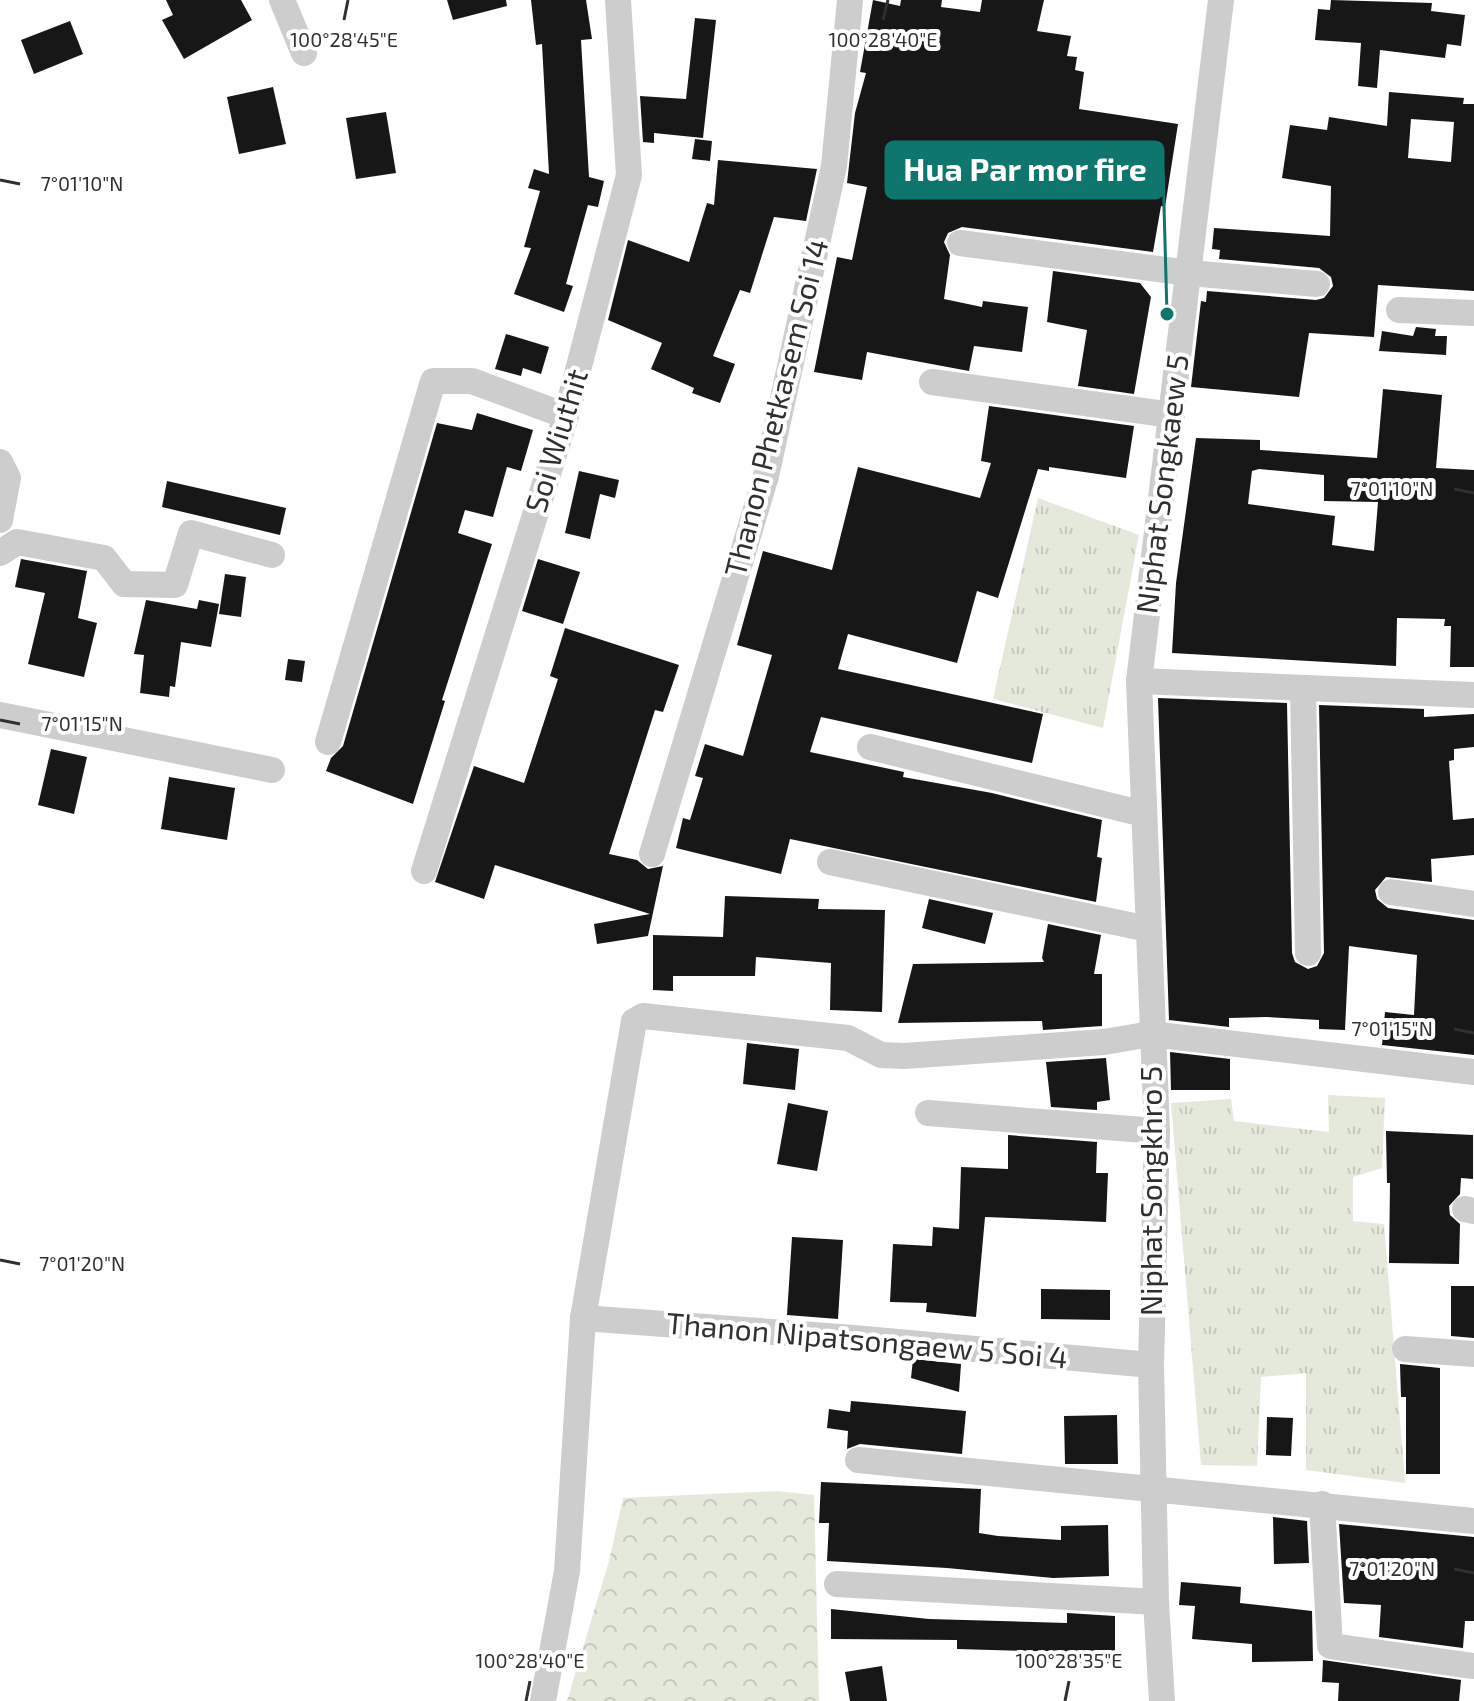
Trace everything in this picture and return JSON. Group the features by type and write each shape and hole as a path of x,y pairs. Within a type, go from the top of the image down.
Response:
{"street":[{"path":"282,0 304,53"},
{"name":"Soi Wiuthit","path":"424,871 566,416 629,175 618,0"},
{"name":"Thanon Phetkasem Soi 14","path":"652,854 766,476 834,166 850,0"},
{"name":"Niphat Songkaew 5","path":"1139,681 1221,0"},
{"path":"960,243 1189,273 1317,284"},
{"path":"1399,310 1474,313"},
{"path":"328,742 433,381 472,381 566,416"},
{"path":"932,382 1172,415"},
{"path":"0,462 8,478 0,520"},
{"path":"0,553 17,542 75,552 104,558 124,584 175,585 191,533 272,555"},
{"path":"1139,681 1474,695"},
{"name":"Niphat Songkhro 5","path":"1139,681 1157,1131 1151,1365 1156,1602 1162,1701"},
{"path":"1303,688 1308,953"},
{"path":"0,715 272,770"},
{"path":"870,747 1144,814"},
{"path":"830,862 1148,929"},
{"path":"1391,892 1474,904"},
{"path":"543,1701 567,1571 583,1318 634,1021 643,1016 848,1038 866,1050 893,1056 1104,1042 1151,1034 1474,1072"},
{"path":"928,1113 1157,1131"},
{"name":"Thanon Nipatsongaew 5 Soi 4","path":"583,1318 854,1338 1151,1365"},
{"path":"1405,1349 1474,1354"},
{"path":"858,1460 1474,1521"},
{"path":"1322,1504 1330,1646 1474,1666"},
{"path":"837,1584 1156,1602"}],"green space":[{"path":"1038,498 1139,535 1103,728 993,699"},
{"path":"1328,1095 1385,1098 1382,1168 1353,1177 1353,1221 1384,1224 1405,1483 1306,1470 1306,1373 1261,1377 1257,1466 1201,1465 1171,1103 1231,1099 1234,1121 1329,1132"},
{"path":"777,1491 814,1495 819,1701 567,1701 609,1561 623,1498"}],"building":[{"path":"166,0 241,0 252,20 184,59 162,20 173,15"},
{"path":"447,0 506,0 507,6 453,20"},
{"path":"531,0 586,0 592,39 581,40 589,177 604,181 598,207 588,205 566,284 573,286 564,312 514,294 531,248 524,247 540,191 528,188 534,169 549,174 542,44 536,45"},
{"path":"873,0 900,6 901,0 942,0 941,7 980,12 982,0 1044,0 1037,31 1071,36 1067,56 1077,57 1075,70 1084,72 1079,109 1178,124 1165,207 1161,206 1153,252 962,227 948,233 944,242 950,255 944,299 982,307 983,301 1028,307 1022,352 974,346 969,371 867,352 862,380 814,372 837,257 852,260 867,187 847,183 855,113 866,73 860,72"},
{"path":"1331,0 1432,3 1431,11 1465,15 1461,46 1447,44 1445,58 1380,50 1377,88 1358,86 1361,43 1315,40 1318,9 1330,10"},
{"path":"695,18 716,20 703,138 654,133 654,143 643,142 640,96 686,99"},
{"path":"70,21 83,54 34,74 21,40"},
{"path":"273,87 286,144 239,154 227,97"},
{"path":"1389,92 1464,98 1463,104 1474,104 1474,291 1378,285 1374,337 1309,333 1299,397 1191,387 1201,301 1206,302 1207,291 1316,300 1324,298 1333,286 1331,277 1319,268 1219,259 1220,250 1212,249 1214,228 1330,236 1331,186 1282,178 1290,125 1327,130 1329,117 1387,126","holes":["1411,119 1454,122 1451,162 1408,158"]},
{"path":"386,112 396,173 356,179 346,118"},
{"path":"695,139 712,141 710,161 692,159"},
{"path":"718,160 817,169 806,221 774,217 750,293 740,290 713,356 735,364 720,403 692,393 694,388 651,369 662,343 608,320 628,240 689,262 707,203 714,205"},
{"path":"1053,271 1140,283 1151,297 1134,394 1078,386 1087,330 1047,322"},
{"path":"1416,327 1436,329 1435,336 1447,336 1446,355 1379,351 1382,331 1413,336"},
{"path":"506,334 549,347 541,374 523,368 521,376 495,369"},
{"path":"1383,389 1442,395 1436,468 1474,470 1474,667 1450,667 1451,626 1444,626 1445,619 1397,618 1396,666 1172,653 1176,583 1196,438 1260,440 1260,450 1377,458","holes":["1252,471 1324,475 1324,501 1378,502 1374,551 1332,545 1335,516 1248,504"]},
{"path":"989,406 1134,426 1126,478 1049,467 1049,471 1038,469 998,598 977,591 957,663 848,634 838,669 1043,714 1032,763 821,717 810,752 904,772 903,777 992,793 1102,820 1097,857 1102,858 1096,902 790,839 781,874 676,848 683,818 690,820 703,778 695,776 705,744 743,756 772,655 737,645 763,551 832,570 858,467 980,498 991,463 981,461"},
{"path":"477,413 533,430 521,471 507,467 493,517 465,510 458,533 492,544 442,700 445,701 413,804 326,771 331,758 343,746 437,423 472,430"},
{"path":"579,471 619,480 615,498 600,494 590,539 565,533"},
{"path":"167,481 286,508 280,535 162,507"},
{"path":"21,559 87,571 78,618 97,623 84,677 28,664 45,593 15,587"},
{"path":"538,559 580,572 563,624 522,611"},
{"path":"225,574 246,577 241,617 219,614"},
{"path":"146,600 197,609 199,600 219,604 211,647 181,642 175,687 170,686 169,697 140,693 144,655 134,654"},
{"path":"565,628 679,665 663,712 655,710 609,854 637,860 648,869 663,866 648,936 597,944 594,924 650,914 495,865 484,899 435,882 474,766 524,783 558,679 550,676"},
{"path":"288,659 305,661 302,682 285,680"},
{"path":"1158,698 1287,703 1292,953 1295,962 1308,969 1317,966 1324,953 1319,705 1424,709 1424,717 1474,714 1474,747 1454,749 1454,760 1449,761 1453,820 1474,818 1474,855 1431,859 1432,882 1386,877 1375,890 1377,899 1388,908 1474,920 1474,1055 1382,1045 1385,1012 1414,1015 1417,955 1349,946 1345,1030 1319,1029 1319,1020 1229,1018 1229,1027 1169,1020"},
{"path":"51,749 87,757 74,814 38,805"},
{"path":"169,777 235,788 227,840 161,829"},
{"path":"725,896 819,899 818,909 885,910 882,1012 830,1010 831,963 756,957 755,976 673,976 673,991 653,990 653,935 723,937"},
{"path":"929,899 993,913 985,944 922,928"},
{"path":"1048,924 1101,935 1094,974 1102,974 1102,1026 1043,1030 1042,1021 898,1023 913,964 1044,962 1042,958"},
{"path":"747,1043 799,1049 795,1090 743,1084"},
{"path":"1170,1052 1230,1059 1230,1090 1171,1090"},
{"path":"1106,1058 1110,1100 1097,1102 1097,1110 1051,1107 1046,1062"},
{"path":"788,1103 828,1111 817,1171 777,1164"},
{"path":"1386,1131 1473,1135 1473,1179 1461,1178 1460,1194 1449,1206 1450,1215 1460,1224 1459,1264 1389,1263 1390,1183 1387,1183"},
{"path":"1008,1135 1097,1142 1096,1173 1108,1173 1106,1222 985,1217 976,1317 926,1312 927,1303 890,1302 893,1244 932,1246 933,1227 959,1229 961,1167 1008,1169"},
{"path":"792,1237 843,1240 838,1319 787,1315"},
{"path":"1451,1286 1474,1286 1474,1338 1451,1336"},
{"path":"1041,1289 1110,1290 1110,1320 1041,1319"},
{"path":"913,1359 961,1364 959,1392 911,1378"},
{"path":"1400,1364 1440,1368 1440,1474 1406,1474 1406,1397 1401,1397"},
{"path":"851,1401 966,1411 962,1454 860,1444 847,1449 848,1431 827,1428 829,1409 850,1412"},
{"path":"1117,1415 1118,1464 1065,1464 1064,1416"},
{"path":"1267,1417 1293,1418 1291,1456 1266,1455"},
{"path":"821,1482 981,1489 979,1533 998,1536 1061,1540 1061,1526 1108,1525 1109,1576 1053,1578 827,1561 829,1523 819,1523"},
{"path":"1273,1517 1307,1521 1309,1563 1274,1564"},
{"path":"1339,1524 1474,1537 1474,1621 1465,1621 1463,1648 1379,1637 1381,1605 1344,1603"},
{"path":"1181,1582 1241,1587 1240,1603 1312,1611 1313,1661 1252,1662 1252,1644 1192,1639 1195,1606 1179,1605"},
{"path":"831,1609 929,1619 1067,1623 1067,1613 1115,1616 1115,1663 1068,1664 1068,1652 957,1649 957,1640 831,1639"},
{"path":"1323,1660 1461,1680 1459,1701 1338,1701 1339,1683 1322,1682"},
{"path":"882,1666 887,1701 850,1701 845,1672"}],"place":[{"name":"Hua Par mor fire","path":"1167,314"}]}
